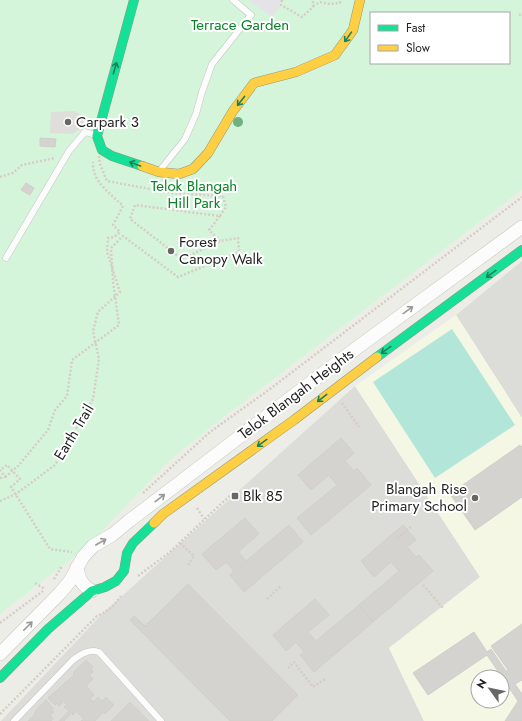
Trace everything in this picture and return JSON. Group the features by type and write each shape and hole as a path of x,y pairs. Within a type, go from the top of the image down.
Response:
{"street":[{"path":"134,0 97,136 102,150 112,156 159,172 179,174 193,169 208,153 233,111 254,84 296,72 335,55 353,30 360,0"},
{"name":"Telok Blangah Heights","path":"0,654 60,593 70,581 74,562 83,557 93,546 112,536 129,521 342,358 522,228"},
{"name":"Telok Blangah Heights","path":"0,678 48,629 92,591 105,587 116,581 124,572 127,553 133,543 163,514 294,420 351,376 522,250"},
{"path":"74,562 79,579 84,587 92,591"}],"lane":[{"path":"159,172 185,139 196,114 212,64 251,14 233,0"},
{"path":"6,258 66,156 84,132 97,136"},
{"path":"14,721 73,660 81,654 93,650 98,652 161,721"}],"path":[{"path":"282,0 281,5 302,17 320,2 330,4 340,2 340,0"},
{"path":"313,0 313,7"},
{"name":"Earth Trail","path":"0,502 16,494 54,465 93,399 99,359 93,331 98,312 120,292 107,252 108,238 114,237 120,232 113,225 123,206 98,182 92,168 93,149 97,136"},
{"path":"0,177 13,173 22,165 66,156"},
{"path":"99,156 100,164 107,181 172,193 223,196 226,206 209,230 220,241"},
{"path":"140,496 210,432 270,389 522,197"},
{"path":"0,478 5,477 18,466 48,430 56,410 68,396 72,360 119,324 110,248 123,236 178,277 239,252 238,238 220,241 182,259 130,219 135,205 220,216"},
{"path":"342,403 359,427"},
{"path":"5,477 0,470 7,465 20,479 11,486 50,549 69,552"},
{"path":"136,578 180,543 232,494"},
{"path":"397,538 411,527"},
{"path":"180,543 194,556 188,566"},
{"path":"74,562 75,553"},
{"path":"52,582 63,565"},
{"path":"35,583 45,589"},
{"path":"423,585 443,608"},
{"path":"0,623 48,586"},
{"path":"267,599 280,586"},
{"path":"0,714 97,616 110,610 124,592"},
{"path":"288,668 294,662 313,687 325,680"}],"shaded area":[{"path":"248,0 282,0 281,5 272,17"},
{"name":"Carpark 3","path":"74,111 88,118 84,127 72,134 50,133 51,112"},
{"path":"522,261 522,418 456,315"},
{"name":"Blangah Rise Primary School","path":"456,315 522,418 522,721 424,721 389,648 480,577 355,386"},
{"path":"355,386 480,577 389,648 424,721 1,721 101,615"}],"green space":[{"name":"Telok Blangah Hill Park","path":"0,0 522,0 522,190 221,419 170,460 88,546 0,614"},
{"path":"452,329 515,425 435,478 373,382"}],"building":[{"path":"40,138 56,139 55,147 40,146"},
{"path":"26,183 34,188 30,195 21,190"},
{"path":"341,438 354,453 345,461 354,471 357,468 371,485 311,535 297,518 337,485 329,475 311,490 298,475"},
{"path":"520,445 522,447 522,497 475,530 450,494"},
{"path":"245,518 259,534 238,552 246,561 289,525 303,542 244,592 230,575 234,571 226,562 216,570 202,554"},
{"path":"403,525 416,540 407,547 416,557 419,555 433,571 373,622 359,605 399,571 391,562 374,577 361,561"},
{"path":"188,584 298,695 272,721 230,721 130,620 134,616 145,626"},
{"path":"315,599 329,615 308,632 316,641 359,605 373,622 314,672 300,655 304,652 296,642 286,651 273,635"},
{"path":"522,624 522,680 515,684 522,694 522,721 505,721 518,701 510,689 510,669 507,669 491,646"},
{"path":"474,632 487,652 491,649 505,669 496,669 487,655 428,695 413,673"},
{"path":"86,660 93,667 91,669 93,672 89,675 93,679 86,686 94,695 90,698 93,702 98,697 102,701 106,697 114,705 105,714 103,712 95,721 81,721 84,719 76,711 64,721 59,721 69,711 64,707 67,705 64,701 59,706 57,703 55,705 48,698 75,674 73,673"},
{"path":"46,700 53,708 51,709 54,712 50,715 53,719 51,721 28,721 35,714 34,713"},
{"path":"130,702 149,721 111,721"}],"traffic: fast":[{"path":"134,0 97,136 102,150 112,156 142,166"},
{"path":"377,357 522,250"},
{"path":"0,678 48,629 92,591 105,587 116,581 124,571 127,553 133,543 154,523"}],"traffic: slow":[{"path":"142,166 159,172 179,174 193,169 208,153 233,111 254,83 296,72 335,55 353,30 360,0"},
{"path":"154,523 163,514 294,420 377,357"}],"place":[{"name":"Carpark 3","path":"68,122"},
{"name":"Forest Canopy Walk","path":"171,251"},
{"name":"Blk 85","path":"235,496"},
{"name":"Blangah Rise Primary School","path":"475,498"}],"park label":[{"name":"Terrace Garden","path":"240,25"}]}
